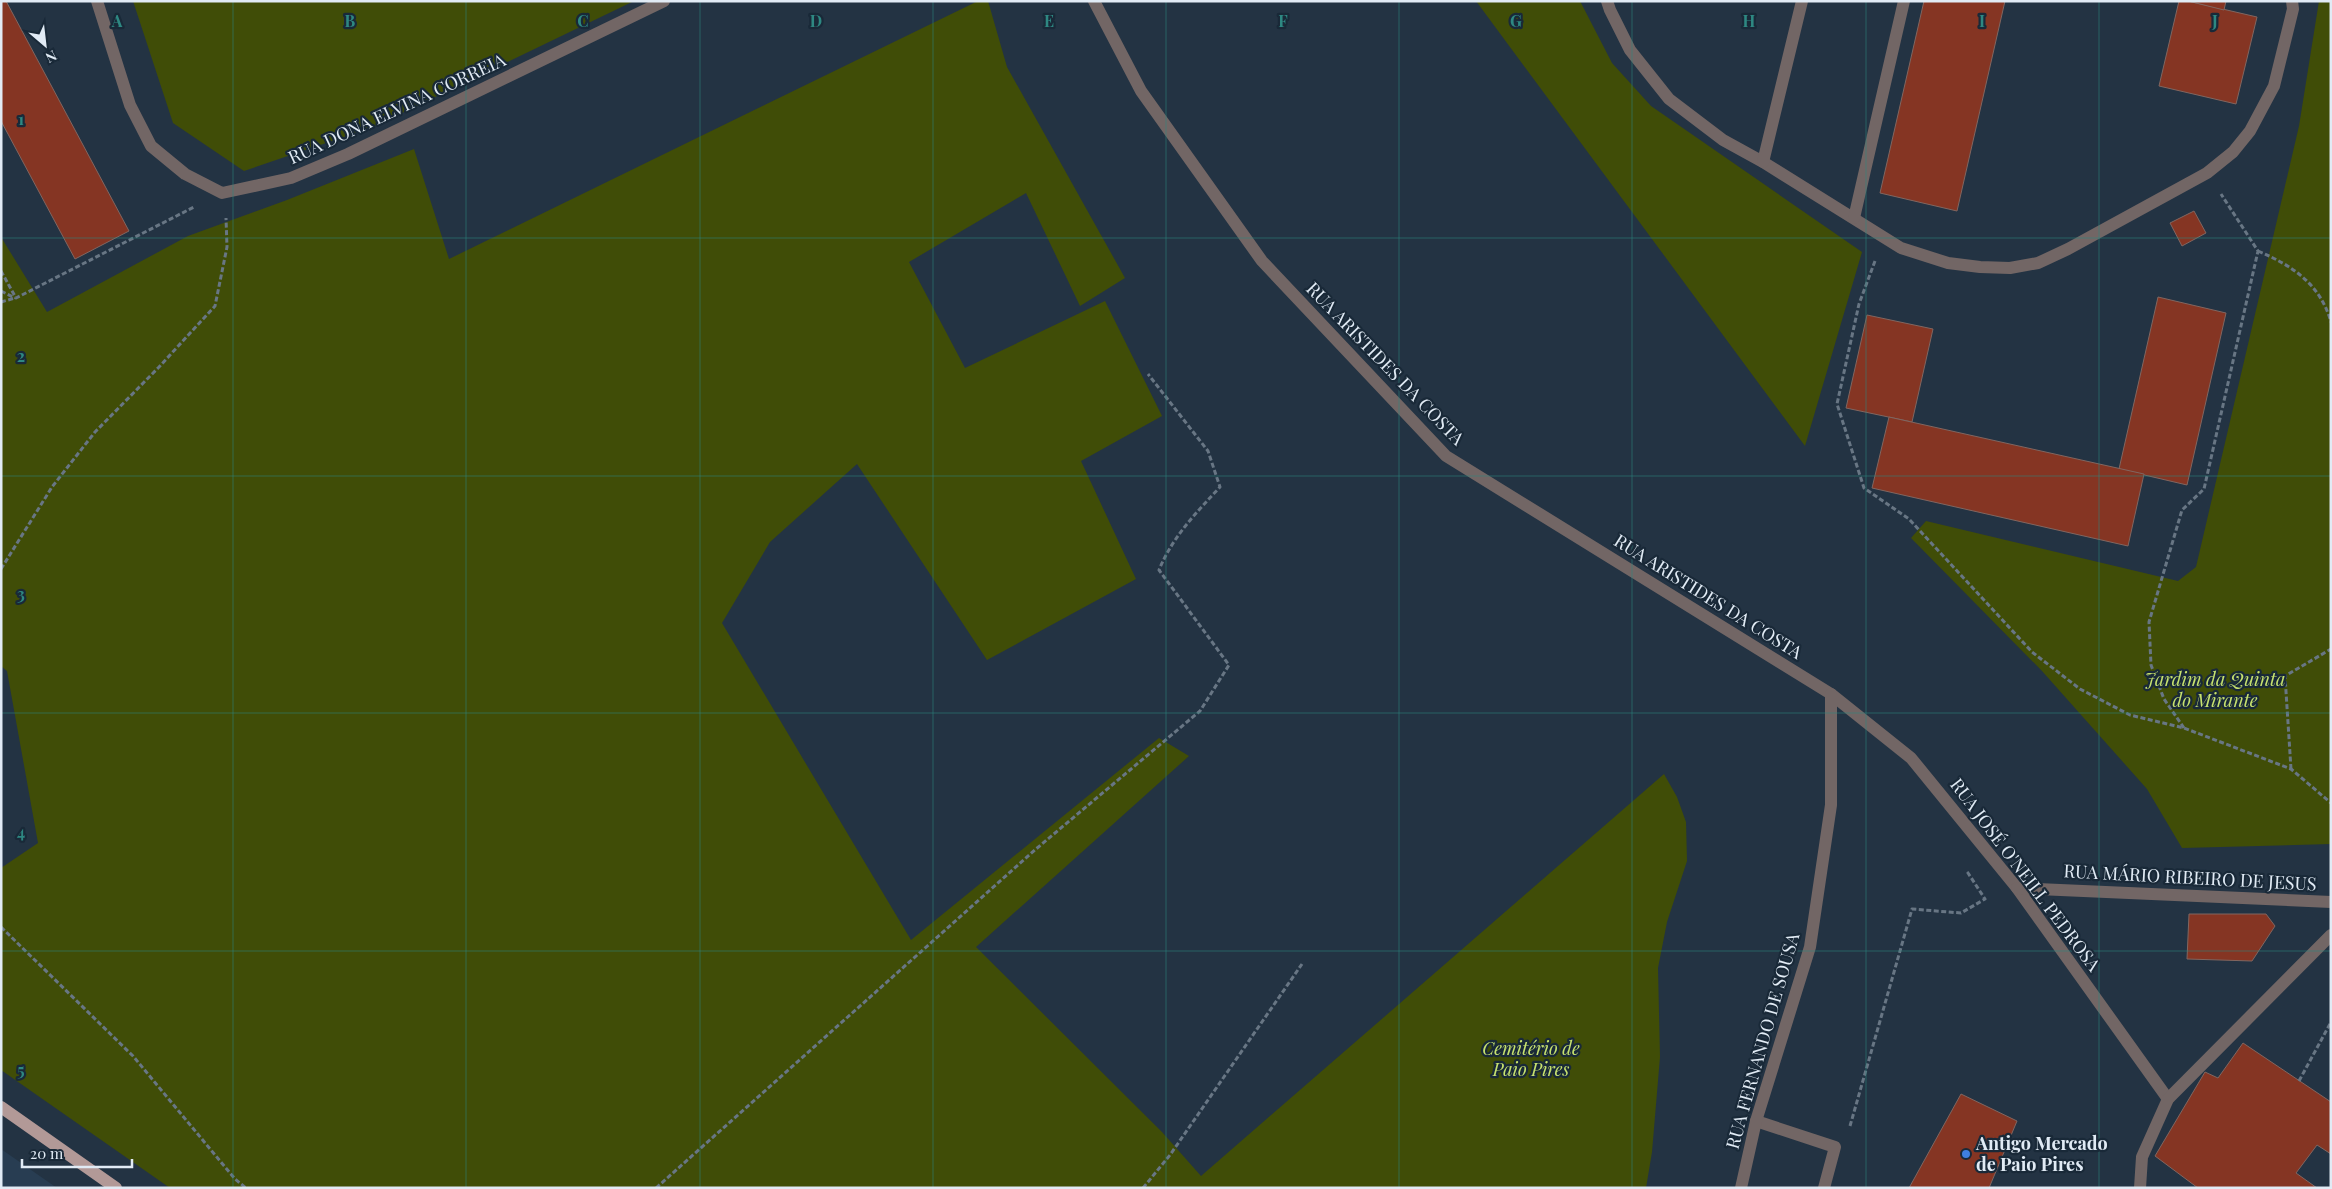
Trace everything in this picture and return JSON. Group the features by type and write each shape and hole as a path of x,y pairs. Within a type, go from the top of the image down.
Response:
{"main road":[{"path":"1,1107 116,1188"}],"street":[{"path":"96,1 130,105 151,146 185,174 222,193"},
{"name":"RUA DONA ELVINA CORREIA","path":"222,193 291,178 348,154 664,1"},
{"name":"RUA ARISTIDES DA COSTA","path":"1094,1 1141,91 1262,261 1446,456 1831,694"},
{"path":"1607,1 1630,50 1668,99 1723,140 1763,162 1901,248 1948,263 2010,268 2038,263 2068,249 2207,173 2233,152 2250,131 2274,86 2293,9 2292,1"},
{"path":"1763,162 1802,1"},
{"path":"1854,218 1904,1"},
{"name":"RUA JOSÉ O'NEILL PEDROSA","path":"1831,694 1911,758 2017,888 2168,1099"},
{"name":"RUA FERNANDO DE SOUSA","path":"1741,1188 1756,1121 1810,947 1832,805 1831,694"},
{"name":"RUA MÁRIO RIBEIRO DE JESUS","path":"2017,888 2331,902"},
{"path":"2140,1188 2142,1157 2168,1099 2331,935"},
{"path":"1756,1121 1835,1146 1824,1188"}],"path":[{"path":"2207,173 2258,251 2280,260 2299,272 2316,290 2327,309 2331,322"},
{"path":"1,302 16,298 222,193"},
{"path":"1,569 52,488 95,432 160,367 214,306 227,247 226,222"},
{"path":"1884,237 1859,304 1837,404 1864,488 1909,519 2032,652 2080,689 2130,716 2184,728 2291,769 2331,803"},
{"path":"2184,728 2164,699 2151,664 2149,622 2182,510 2204,489 2258,251"},
{"path":"1,271 16,298"},
{"path":"1,291 16,298"},
{"path":"656,1188 1036,849 1200,711 1229,665 1159,570 1167,551 1183,527 1220,487 1208,451 1148,374"},
{"path":"2291,769 2285,676 2331,649"},
{"path":"1835,1146 1851,1124 1912,909 1961,913 1985,899 1968,873 1992,856"},
{"path":"1,927 133,1056 235,1179 246,1188"},
{"path":"1143,1188 1170,1155 1302,964"},
{"path":"2300,1081 2331,1022"}],"shaded area":[{"path":"1,1149 57,1188 1,1188"}],"green space":[{"path":"133,1 634,1 373,127 244,171 173,123"},
{"name":"Cemitério de Paio Pires","path":"978,1 988,1 1007,67 1125,278 1080,306 1026,193 909,262 965,368 1105,301 1162,416 1081,461 1136,579 987,660 857,464 770,542 722,623 911,940 1159,738 1189,756 976,947 1162,1132 1201,1176 1664,774 1677,797 1686,822 1687,861 1667,922 1658,968 1660,1057 1652,1152 1646,1188 170,1188 1,1070 1,868 38,843 7,671 1,666 1,237 47,312 188,236 287,200 414,149 449,259"},
{"path":"1476,1 1580,1 1612,63 1651,106 1862,252 1805,446"},
{"name":"Jardim da Quinta do Mirante","path":"2319,1 2331,1 2331,844 2182,848 2147,789 2042,671 1911,538 1926,521 2178,581 2196,567 2299,126"}],"building":[{"path":"1,1 6,1 129,231 75,259 1,121"},
{"path":"1924,1 2005,1 1957,211 1880,193"},
{"path":"2179,1 2188,1 2257,17 2236,104 2159,86"},
{"path":"2188,1 2226,1 2224,10"},
{"path":"2194,211 2206,233 2182,246 2170,223"},
{"path":"2158,297 2226,313 2187,485 2119,469"},
{"path":"1867,315 1933,329 1912,422 1846,408"},
{"path":"1889,417 2144,474 2128,546 1872,488"},
{"path":"2189,914 2266,914 2275,926 2252,961 2187,959"},
{"path":"2243,1043 2331,1102 2331,1154 2317,1145 2296,1173 2317,1188 2198,1188 2155,1156 2205,1072 2218,1078"},
{"name":"Antigo Mercado de Paio Pires","path":"1961,1094 2017,1121 1989,1188 1909,1188"}],"place":[{"name":"Antigo Mercado de Paio Pires","path":"1966,1154"}]}
